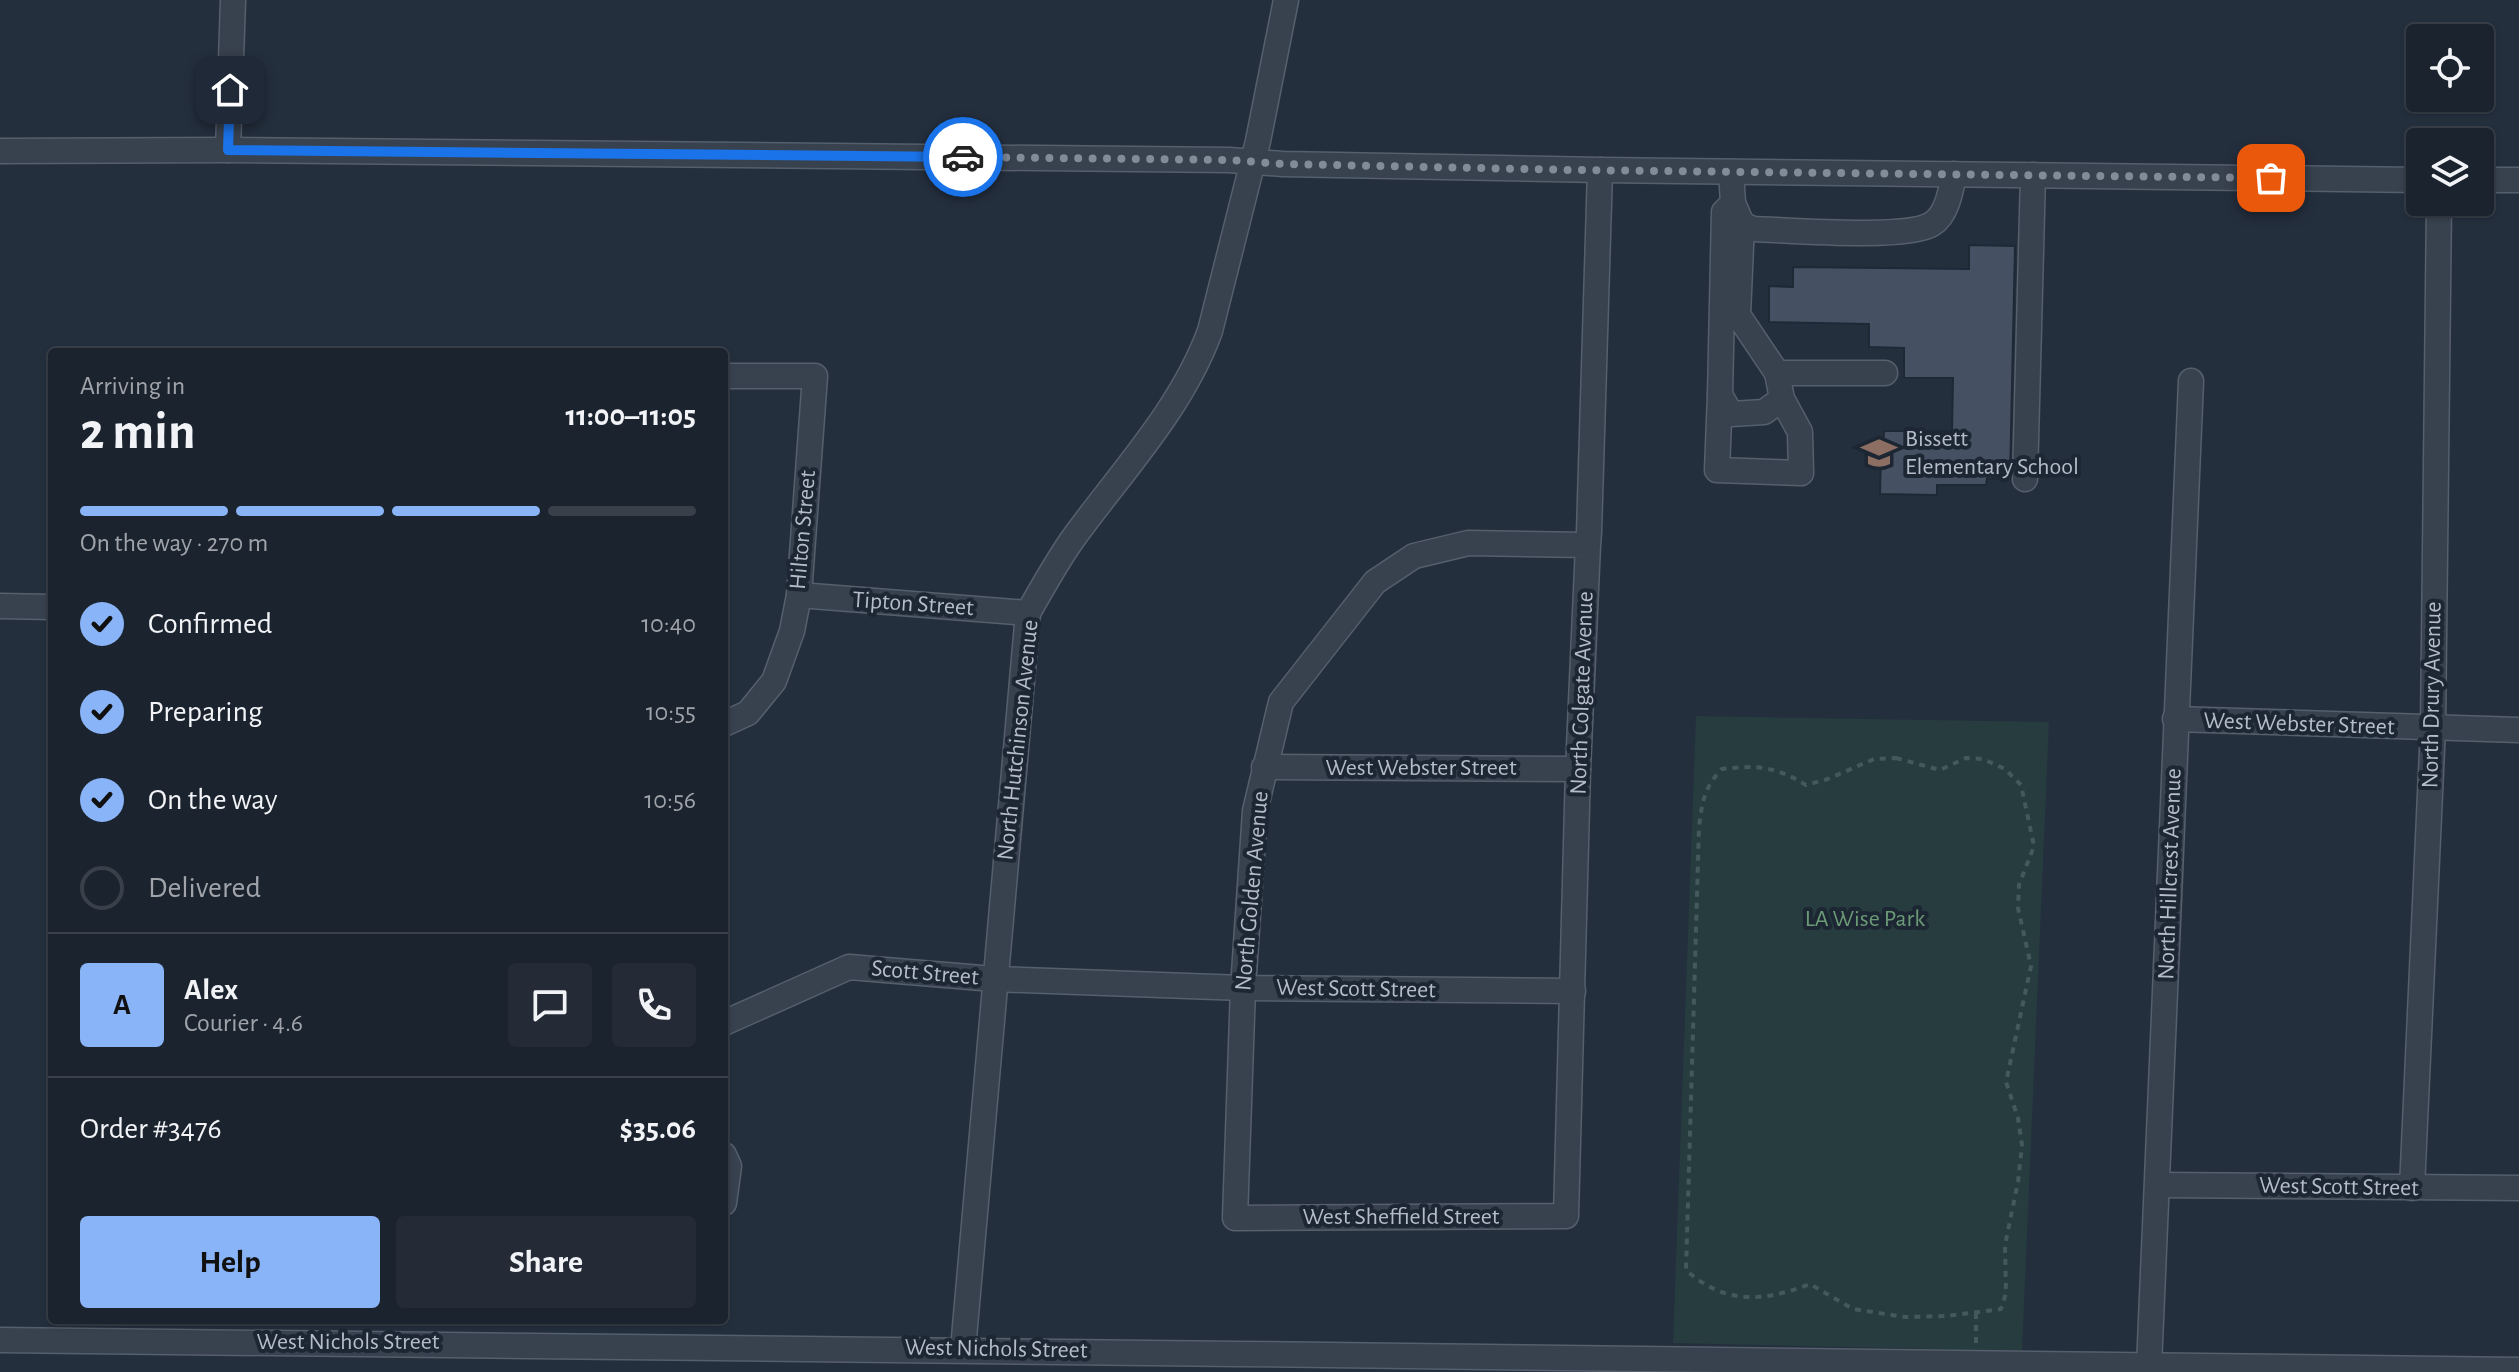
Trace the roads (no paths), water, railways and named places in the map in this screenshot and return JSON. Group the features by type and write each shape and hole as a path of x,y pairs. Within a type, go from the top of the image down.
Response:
{"street":[{"path":"228,150 233,0"},
{"name":"North Hutchinson Avenue","path":"963,1349 1028,613 1060,557 1173,406 1194,371 1210,331 1252,162 1286,0"},
{"path":"0,151 228,150 1197,159 1298,165 2406,180"},
{"name":"North Colgate Avenue","path":"1566,1216 1578,769 1600,170"},
{"path":"1731,172 1737,214 1738,315 1777,373 1782,399 1800,432 1801,473 1717,470 1724,212 1737,214 1753,229 1904,233 1933,224 1948,201 1954,174"},
{"path":"2025,479 2033,175"},
{"path":"2494,180 2519,180"},
{"name":"North Drury Avenue","path":"2412,1188 2433,728 2439,216"},
{"path":"1777,373 1885,373"},
{"name":"Hilton Street","path":"728,376 815,376 799,595 792,631 774,681 748,713 728,722"},
{"name":"North Hillcrest Avenue","path":"2149,1367 2191,381"},
{"path":"1720,395 1731,414 1764,412 1782,399"},
{"name":"North Golden Avenue","path":"1235,1218 1243,988 1255,811 1281,702 1375,582 1414,556 1468,543 1588,545"},
{"name":"Tipton Street","path":"799,595 1028,613"},
{"path":"0,606 48,607"},
{"name":"West Webster Street","path":"2175,719 2519,730"},
{"name":"West Webster Street","path":"1264,767 1578,769"},
{"name":"Scott Street","path":"728,1021 849,967 994,979"},
{"name":"West Scott Street","path":"994,979 1243,988 1573,991"},
{"name":"West Scott Street","path":"2158,1185 2519,1188"},
{"name":"West Sheffield Street","path":"1235,1218 1566,1216"},
{"name":"West Nichols Street","path":"0,1340 469,1332 963,1349 2519,1370"}],"place":[{"name":"Bissett Elementary School","path":"1879,453"}],"park label":[{"name":"LA Wise Park","path":"1865,919"}]}
